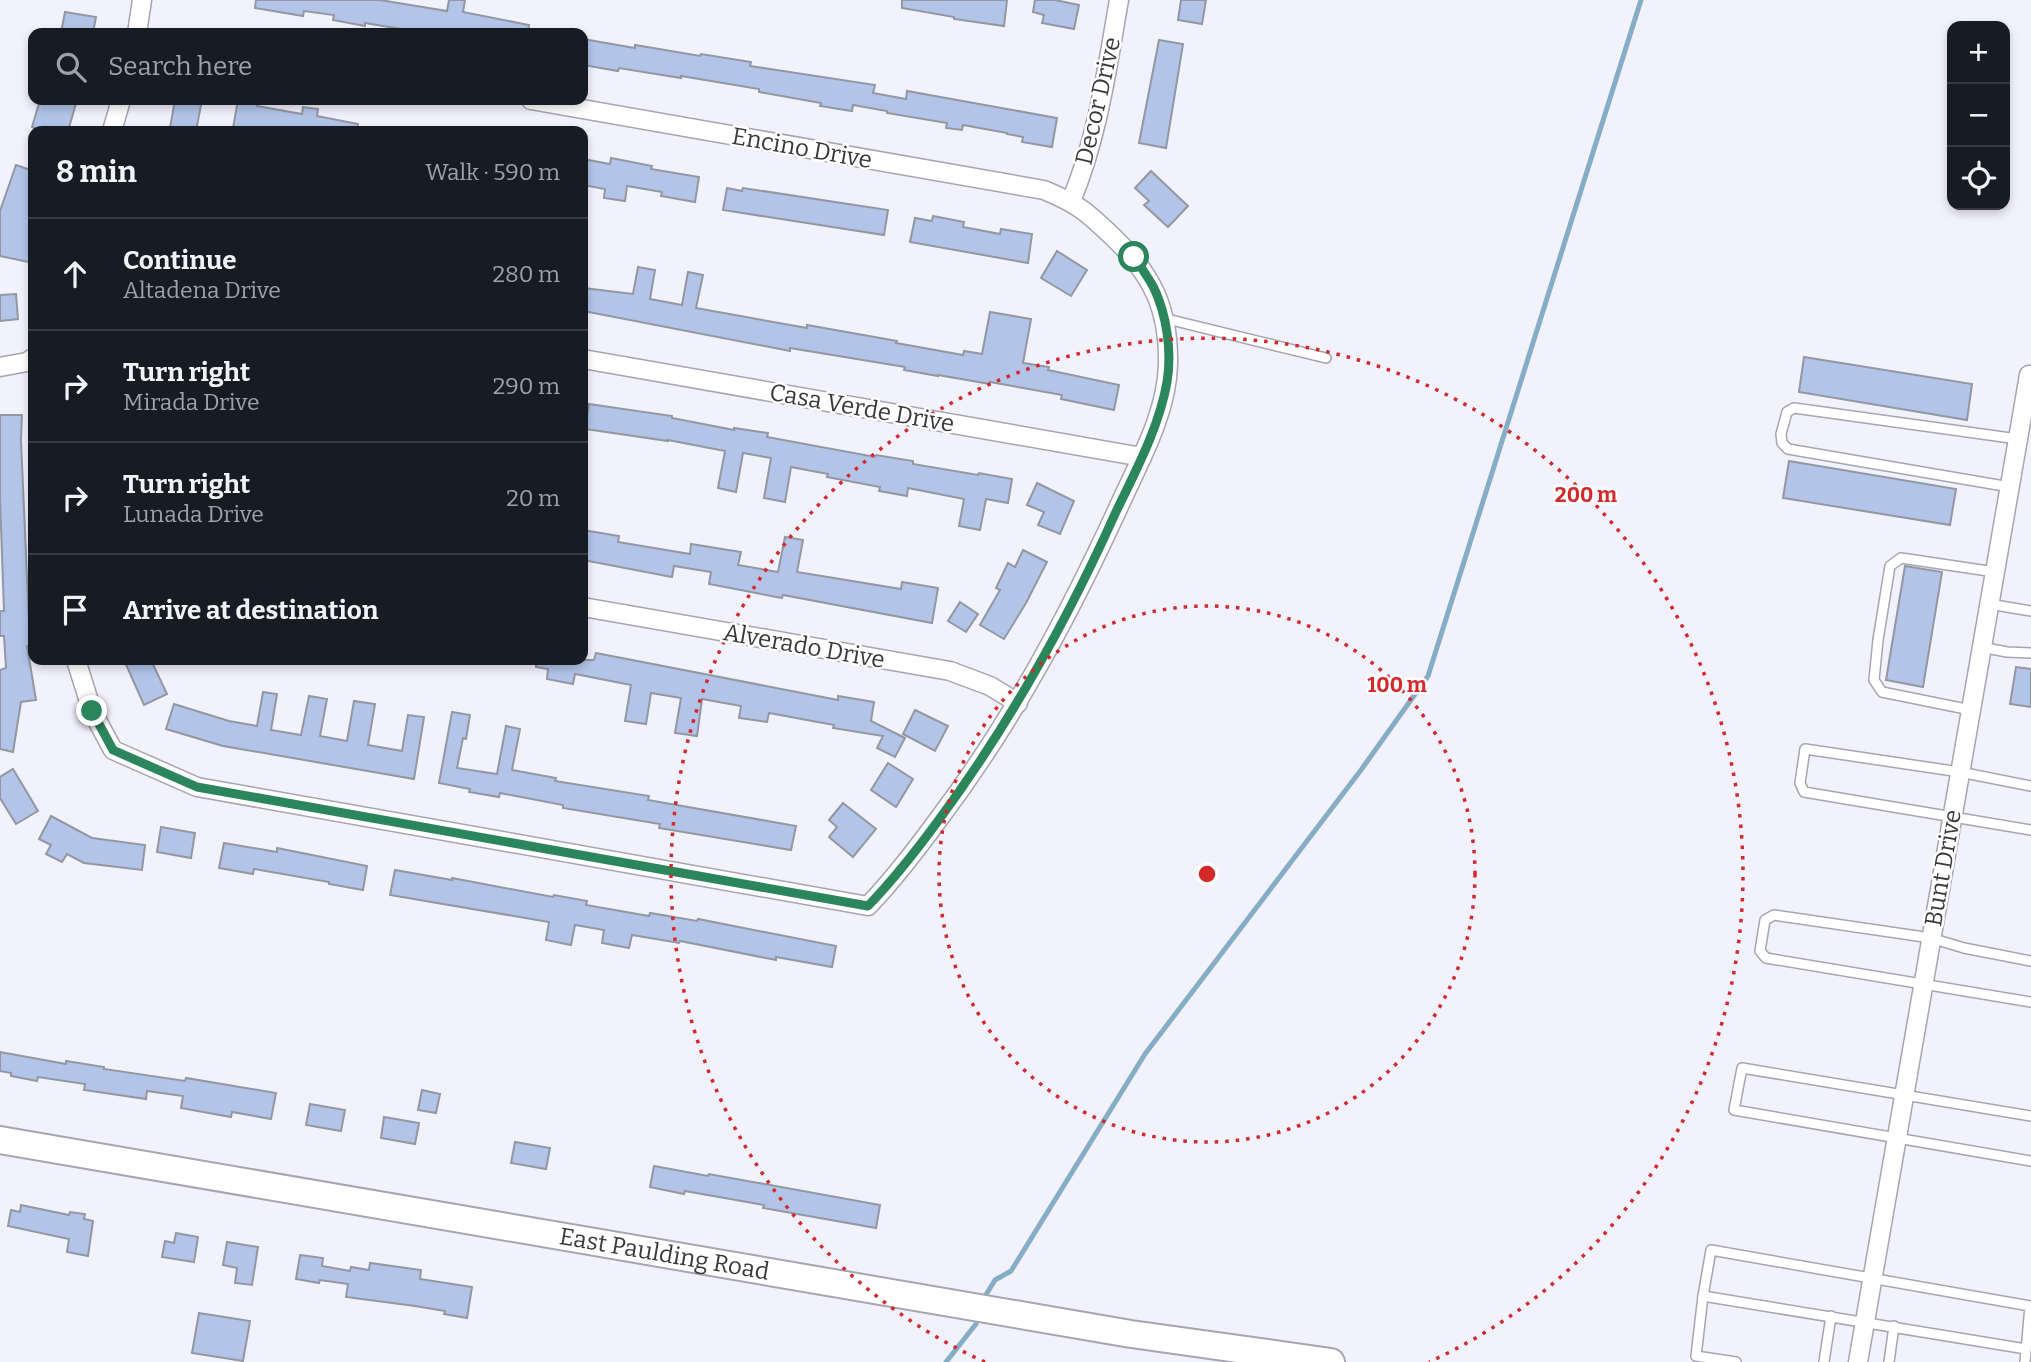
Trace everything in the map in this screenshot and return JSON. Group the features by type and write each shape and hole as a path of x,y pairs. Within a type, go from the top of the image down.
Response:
{"main road":[{"name":"East Paulding Road","path":"0,1140 1131,1334 1331,1362"}],"street":[{"path":"142,0 143,28"},
{"name":"Decor Drive","path":"1071,201 1094,135 1119,0"},
{"path":"113,126 119,105"},
{"name":"Encino Drive","path":"78,665 92,711 113,750 197,787 868,906 894,879 957,796 1018,703 1086,579 1142,457 1167,381 1167,337 1152,285 1134,257 1087,212 1071,201 1044,190 560,105"},
{"name":"Casa Verde Drive","path":"588,360 1142,457"},
{"path":"0,367 28,361"},
{"name":"Bunt Drive","path":"1858,1362 2030,375"},
{"name":"Alverado Drive","path":"588,608 950,671 990,686 1018,703"}],"lane":[{"path":"1163,318 1326,358"},
{"path":"2010,486 1788,449 1782,443 1781,434 1787,412 1794,408 2018,439"},
{"path":"1971,710 1882,692 1874,680 1878,640 1891,566 1901,558 1995,572"},
{"path":"1989,604 2031,611"},
{"path":"1982,647 2031,653"},
{"path":"2031,786 1960,772 1805,749 1800,783 1804,792 2031,830"},
{"path":"2031,961 1964,948 1931,938 1774,915 1765,920 1760,951 1766,958 2031,1002"},
{"path":"2031,1116 1742,1068 1734,1110 2031,1161"},
{"path":"1735,1362 1696,1356 1711,1250 2030,1306 2025,1362"},
{"path":"1703,1296 2026,1349"},
{"path":"1824,1362 1831,1316"},
{"path":"1889,1362 1894,1326"}],"building":[{"path":"256,0 380,0 447,11 449,0 465,0 463,12 529,25 529,28 395,28 333,20 334,15 304,11 303,16 255,8"},
{"path":"902,0 1007,0 1004,26 902,8"},
{"path":"1035,0 1055,0 1079,5 1074,29 1042,23 1044,15 1033,12"},
{"path":"1181,0 1206,0 1202,24 1178,20"},
{"path":"65,12 96,17 94,28 62,28"},
{"path":"588,40 635,48 635,45 700,56 701,54 751,62 750,66 875,85 873,93 906,99 907,91 1057,118 1052,147 1022,142 1023,137 1007,133 963,125 962,130 946,128 947,123 853,105 852,111 759,92 759,89 619,68 618,71 588,66"},
{"path":"1159,40 1183,44 1166,148 1139,143"},
{"path":"39,105 76,105 69,126 32,126"},
{"path":"174,105 201,105 197,126 170,126"},
{"path":"237,105 257,105 302,114 303,107 318,109 317,116 358,124 358,126 233,126"},
{"path":"611,158 652,166 651,169 699,177 695,202 661,196 662,192 627,186 625,201 604,198 605,189 588,186 588,160 610,164"},
{"path":"16,165 28,169 28,262 0,256 0,211"},
{"path":"1151,171 1188,206 1168,227 1144,205 1149,201 1135,188"},
{"path":"727,188 742,191 743,188 888,210 884,235 723,210"},
{"path":"933,216 964,222 963,227 1000,234 1001,229 1032,234 1028,263 910,242 915,218 932,221"},
{"path":"1057,251 1087,270 1071,296 1041,278"},
{"path":"638,267 655,270 650,299 682,305 688,272 703,275 696,308 807,328 807,325 963,355 964,351 982,354 990,312 1031,319 1023,363 1119,385 1114,410 1061,399 1062,395 938,376 904,370 905,367 790,348 790,351 588,312 588,289 633,294"},
{"path":"16,294 18,319 0,321 0,295"},
{"path":"1804,357 1972,384 1967,420 1799,392"},
{"path":"589,404 672,416 734,430 768,433 767,437 1012,479 1008,503 986,499 980,530 959,526 964,499 908,488 907,496 879,491 880,487 791,467 785,502 764,498 771,458 743,453 736,492 718,488 725,451 588,429"},
{"path":"0,415 22,415 27,646 28,665 30,665 36,700 21,702 13,752 0,749 0,670 6,668 4,636 0,636 0,611 4,611"},
{"path":"1789,461 1956,489 1950,525 1783,498"},
{"path":"1037,483 1074,501 1060,534 1038,525 1044,512 1027,505"},
{"path":"588,531 619,536 618,542 690,554 691,544 741,552 738,565 778,572 785,537 803,540 797,572 901,589 902,582 938,588 932,623 709,584 711,572 674,566 672,577 588,561"},
{"path":"1023,550 1047,562 1004,639 980,625 1000,590 996,588 1008,563 1015,567"},
{"path":"1905,566 1942,572 1923,687 1886,680"},
{"path":"960,602 978,614 966,632 948,621"},
{"path":"596,653 838,700 838,696 874,702 871,721 905,738 895,757 877,748 883,736 769,713 767,722 739,718 741,706 702,699 697,736 675,733 681,698 651,693 646,724 625,721 631,685 575,674 573,684 547,679 548,669 536,667 588,665 588,660 594,660"},
{"path":"126,665 153,665 167,694 144,705"},
{"path":"2016,667 2031,669 2031,707 2010,704"},
{"path":"263,692 277,694 271,730 301,735 309,696 327,699 320,736 347,741 354,701 375,704 368,745 402,751 408,715 424,717 414,779 223,746 166,729 174,704 229,721 257,726"},
{"path":"915,710 948,726 935,751 903,734"},
{"path":"452,712 470,715 457,768 497,774 506,726 520,729 512,770 556,778 555,781 649,796 648,800 796,826 791,850 659,828 660,824 563,808 563,805 500,793 499,797 469,792 470,789 439,783"},
{"path":"888,763 913,779 896,807 871,790"},
{"path":"13,769 38,811 16,824 0,798 0,777"},
{"path":"843,803 876,829 853,857 829,837 837,827 829,820"},
{"path":"51,816 92,838 145,845 142,870 84,863 67,854 62,862 46,854 51,845 39,839"},
{"path":"161,827 195,833 191,858 157,852"},
{"path":"224,843 277,852 277,848 367,866 363,890 254,869 253,874 219,868"},
{"path":"395,870 553,897 554,895 587,901 586,905 649,916 650,913 697,921 698,919 836,946 832,967 632,935 629,948 602,943 604,930 575,925 571,945 546,940 549,922 390,895"},
{"path":"0,1052 66,1064 66,1061 104,1069 185,1081 186,1078 276,1093 271,1119 232,1112 231,1117 181,1108 183,1096 147,1091 146,1099 84,1090 85,1084 38,1077 37,1081 11,1076 11,1073 0,1071"},
{"path":"422,1090 440,1094 436,1113 418,1110"},
{"path":"310,1104 345,1110 341,1131 306,1125"},
{"path":"384,1117 419,1123 415,1144 381,1138"},
{"path":"515,1142 550,1148 546,1169 511,1163"},
{"path":"654,1166 880,1205 876,1228 763,1208 764,1205 650,1187"},
{"path":"21,1205 69,1215 70,1212 85,1214 84,1219 93,1221 88,1256 67,1252 69,1239 8,1226 11,1210 20,1212"},
{"path":"176,1233 198,1237 194,1262 162,1257 165,1241 174,1243"},
{"path":"227,1242 258,1247 252,1285 235,1283 237,1268 223,1265"},
{"path":"300,1255 323,1258 322,1266 350,1271 351,1267 369,1270 370,1263 421,1270 420,1279 472,1287 467,1318 444,1314 445,1311 346,1297 348,1284 296,1279"},
{"path":"199,1313 250,1321 243,1361 192,1353"}],"waterway":[{"path":"984,1298 995,1280 1011,1271 1145,1054 1361,770 1428,676 1641,0"},
{"path":"946,1362 976,1324"}],"route":[{"path":"92,711 113,750 197,787 868,906 894,879 964,785 1018,703 1086,579 1152,433 1167,381 1167,337 1158,299 1134,257"}]}
